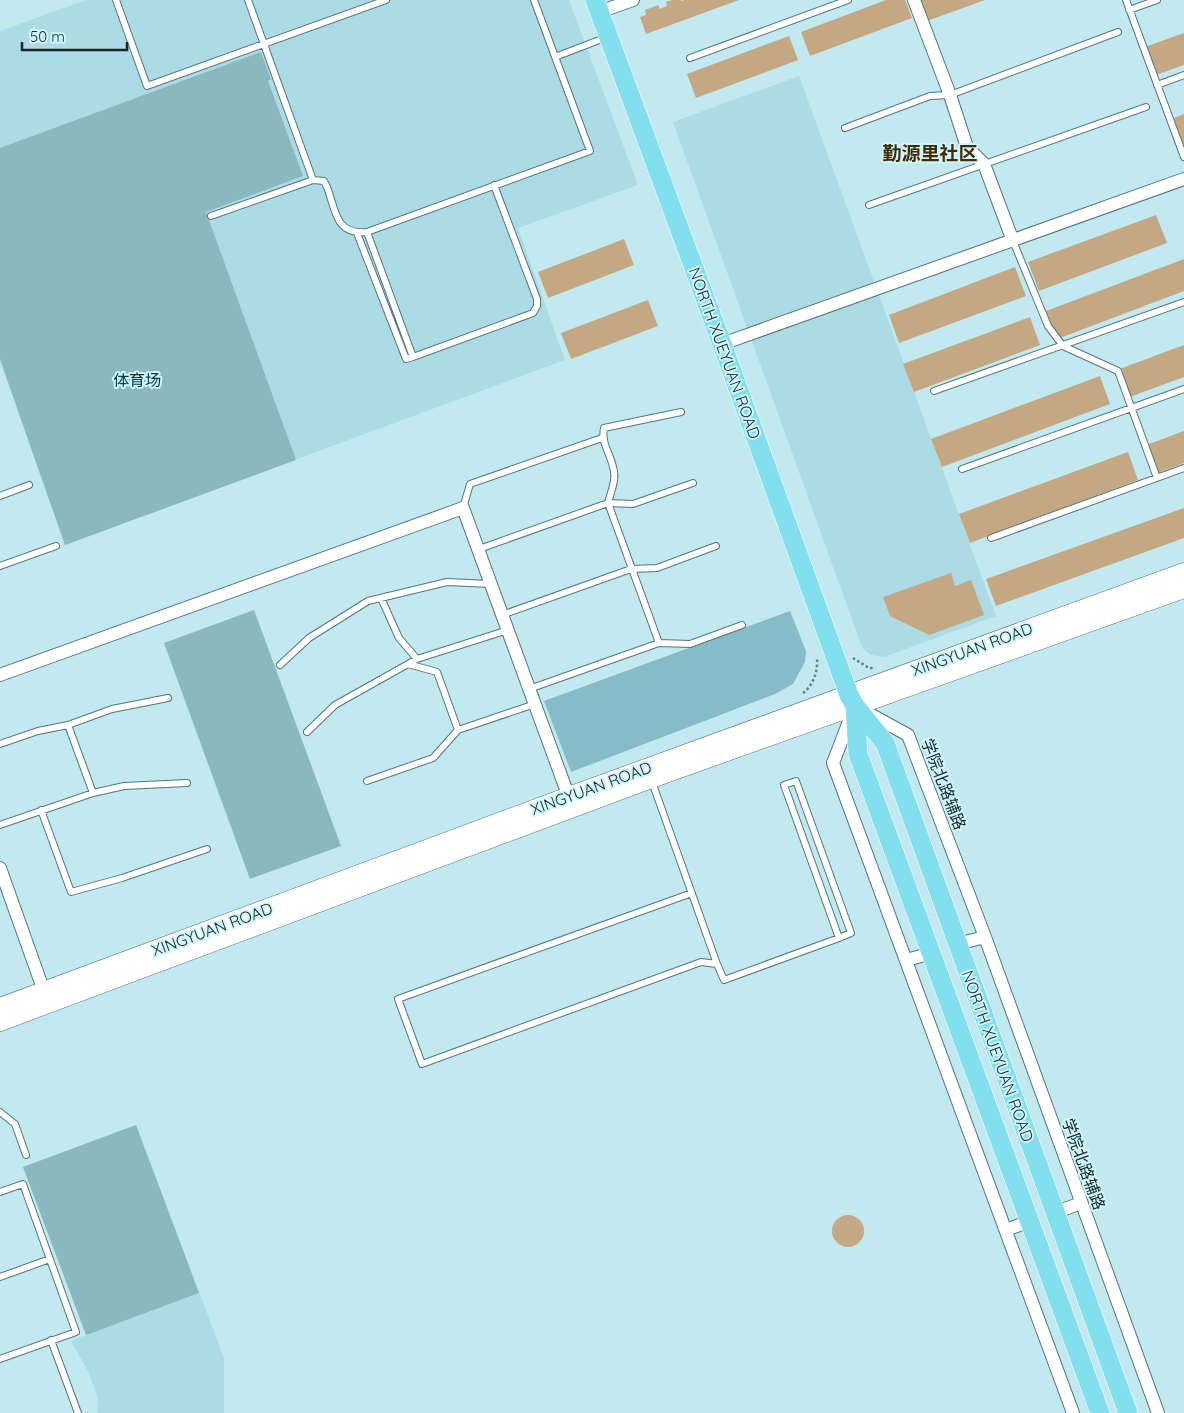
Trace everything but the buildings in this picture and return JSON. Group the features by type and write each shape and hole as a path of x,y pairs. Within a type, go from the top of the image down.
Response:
{"main road":[{"name":"NORTH XUEYUAN ROAD","path":"597,6 852,700 858,754 1100,1413"},
{"name":"XINGYUAN ROAD","path":"571,802 651,779 1184,572"},
{"name":"XINGYUAN ROAD","path":"0,1022 47,997 571,802 852,700 1184,589"},
{"name":"NORTH XUEYUAN ROAD","path":"852,700 885,743 1128,1413"},
{"name":"XINGYUAN ROAD","path":"0,1007 47,997"},
{"path":"1030,1221 1054,1213"}],"street":[{"path":"597,6 633,0"},
{"path":"914,0 950,95 967,148 984,164 1013,241"},
{"path":"722,344 1184,179"},
{"path":"0,675 463,508 571,802"},
{"path":"852,700 833,763 1073,1413"},
{"name":"学院北路辅路","path":"852,700 908,735 985,937 1158,1413"},
{"path":"0,868 47,997"},
{"path":"958,944 985,937"},
{"path":"907,960 931,953"},
{"path":"1054,1213 1081,1204"},
{"path":"1006,1230 1030,1221"}],"lane":[{"path":"116,0 147,86 386,0"},
{"path":"248,0 313,180"},
{"path":"211,216 313,180 324,181 340,225 347,230 357,233 367,232 590,151 534,0"},
{"path":"690,58 848,0"},
{"path":"1126,0 1184,157"},
{"path":"1129,10 1157,0"},
{"path":"845,128 930,96 950,95 1118,32"},
{"path":"555,57 608,36"},
{"path":"1157,85 1184,75"},
{"path":"869,205 1146,106"},
{"path":"357,233 406,359 413,357 533,313 538,306 494,185"},
{"path":"367,232 413,357"},
{"path":"1013,241 1048,326 1063,346 1118,371 1157,478"},
{"path":"934,391 1184,302"},
{"path":"962,469 1184,389"},
{"path":"659,643 608,503 615,479 614,468 602,438 604,428 681,412"},
{"path":"463,508 470,484 602,438"},
{"path":"991,538 1184,468"},
{"path":"479,549 608,503 634,504 693,484"},
{"path":"0,496 29,485"},
{"path":"0,566 56,546"},
{"path":"502,615 631,569 657,568 716,546"},
{"path":"280,665 309,638 368,601 447,582 491,584"},
{"path":"380,598 399,638 417,659"},
{"path":"530,689 659,643 690,644 742,625"},
{"path":"307,732 335,705 417,659 508,630"},
{"path":"408,664 437,672 458,730"},
{"path":"0,744 38,731 68,725 112,708 168,698"},
{"path":"367,782 434,758 458,730 535,704"},
{"path":"68,725 93,792"},
{"path":"651,779 724,980 839,938 851,933 796,781 784,785 839,938"},
{"path":"0,825 93,792 124,786 187,783"},
{"path":"41,810 71,892 122,878 207,849"},
{"path":"692,893 398,999 422,1064 701,962 717,964"},
{"path":"0,1112 15,1124 26,1155"},
{"path":"0,1192 23,1184 76,1332 0,1359"},
{"path":"0,1278 50,1259"},
{"path":"51,1340 78,1413"}],"shaded area":[{"path":"86,0 569,0 638,185 518,228 565,360 65,545 0,361 0,31"},
{"path":"799,76 996,616 884,657 871,655 863,649 673,122"},
{"path":"790,611 806,651 805,662 793,684 775,694 571,772 544,701"},
{"path":"136,1125 224,1358 224,1413 98,1413 97,1396 88,1371 71,1341 86,1335 23,1167"}],"green space":[{"name":"体育场","path":"261,52 271,79 268,81 303,176 206,212 296,460 65,545 0,359 0,148"},
{"path":"254,610 341,846 250,879 164,643"},
{"path":"136,1125 199,1293 86,1335 23,1167"}],"district":[{"name":"勤源里社区","path":"930,153"}]}
